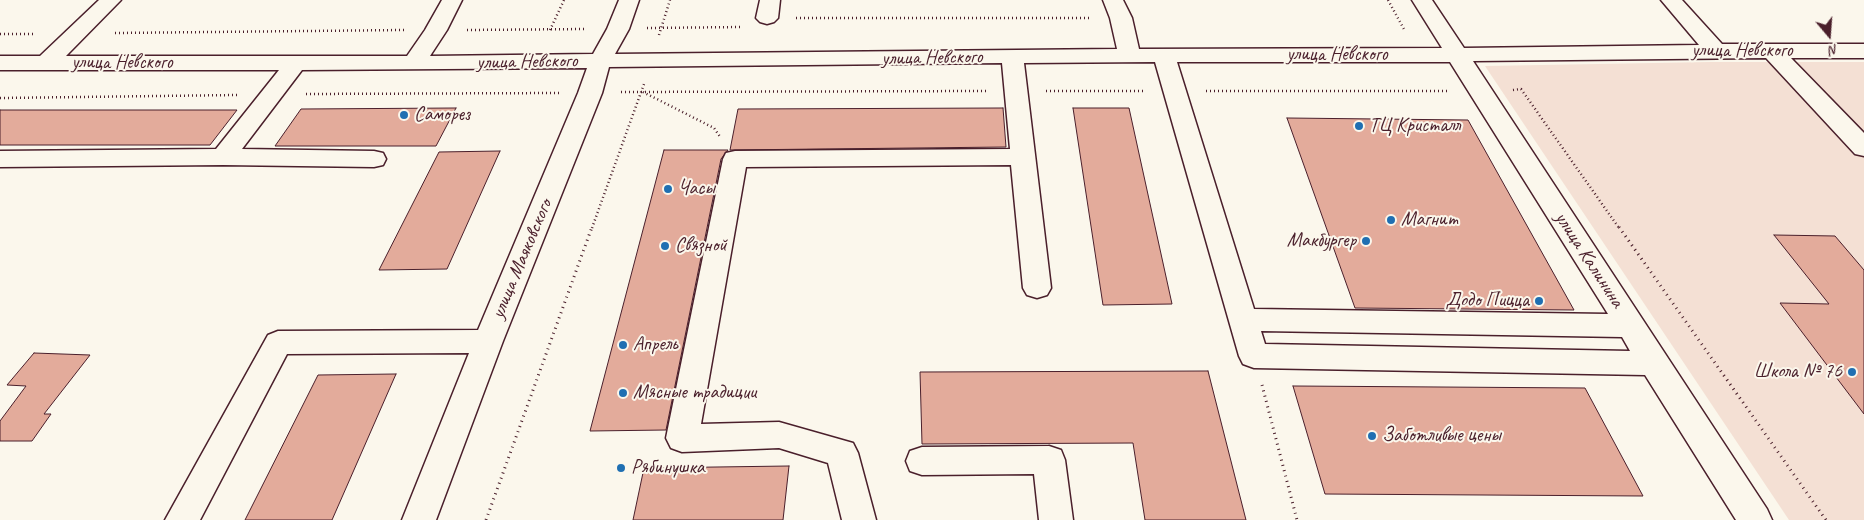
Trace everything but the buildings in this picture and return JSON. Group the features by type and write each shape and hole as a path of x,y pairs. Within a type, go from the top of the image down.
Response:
{"street":[{"path":"46,64 111,0"},
{"path":"414,63 436,30 452,0"},
{"name":"улица Маяковского","path":"419,520 488,341 590,93 600,61 618,28 629,0"},
{"name":"улица Калинина","path":"1422,0 1755,520"},
{"path":"1671,0 1716,50"},
{"path":"1117,9 1130,57"},
{"name":"улица Невского","path":"0,63 651,62 1012,56 1457,55 1716,50 1864,51"},
{"path":"1771,50 1864,148"},
{"path":"1012,56 1037,288"},
{"path":"1164,56 1254,356 1654,363"},
{"path":"223,157 296,63"},
{"path":"0,159 223,157 374,160"},
{"path":"859,520 842,453 779,435 682,438 735,159 1023,158"},
{"path":"1243,320 1631,326"},
{"path":"182,520 278,343 488,341"},
{"path":"922,461 1050,460 1056,520"}],"path":[{"path":"550,30 564,0"},
{"path":"486,520 641,91 670,0"},
{"path":"0,34 764,27 769,9 1117,9"},
{"path":"641,91 714,128 735,159"},
{"path":"1254,356 1297,520"}],"shaded area":[{"path":"1710,62 1864,62 1864,520 1789,520 1485,66"}],"place":[{"name":"Саморез","path":"404,115"},
{"name":"ТЦ Кристалл","path":"1359,126"},
{"name":"Часы","path":"668,189"},
{"name":"Магнит","path":"1391,220"},
{"name":"Макбургер","path":"1366,241"},
{"name":"Связной","path":"665,246"},
{"name":"Додо Пицца","path":"1539,301"},
{"name":"Апрель","path":"623,345"},
{"name":"Школа № 76","path":"1852,372"},
{"name":"Мясные традиции","path":"623,393"},
{"name":"Заботливые цены","path":"1372,436"},
{"name":"Рябинушка","path":"621,468"}]}
